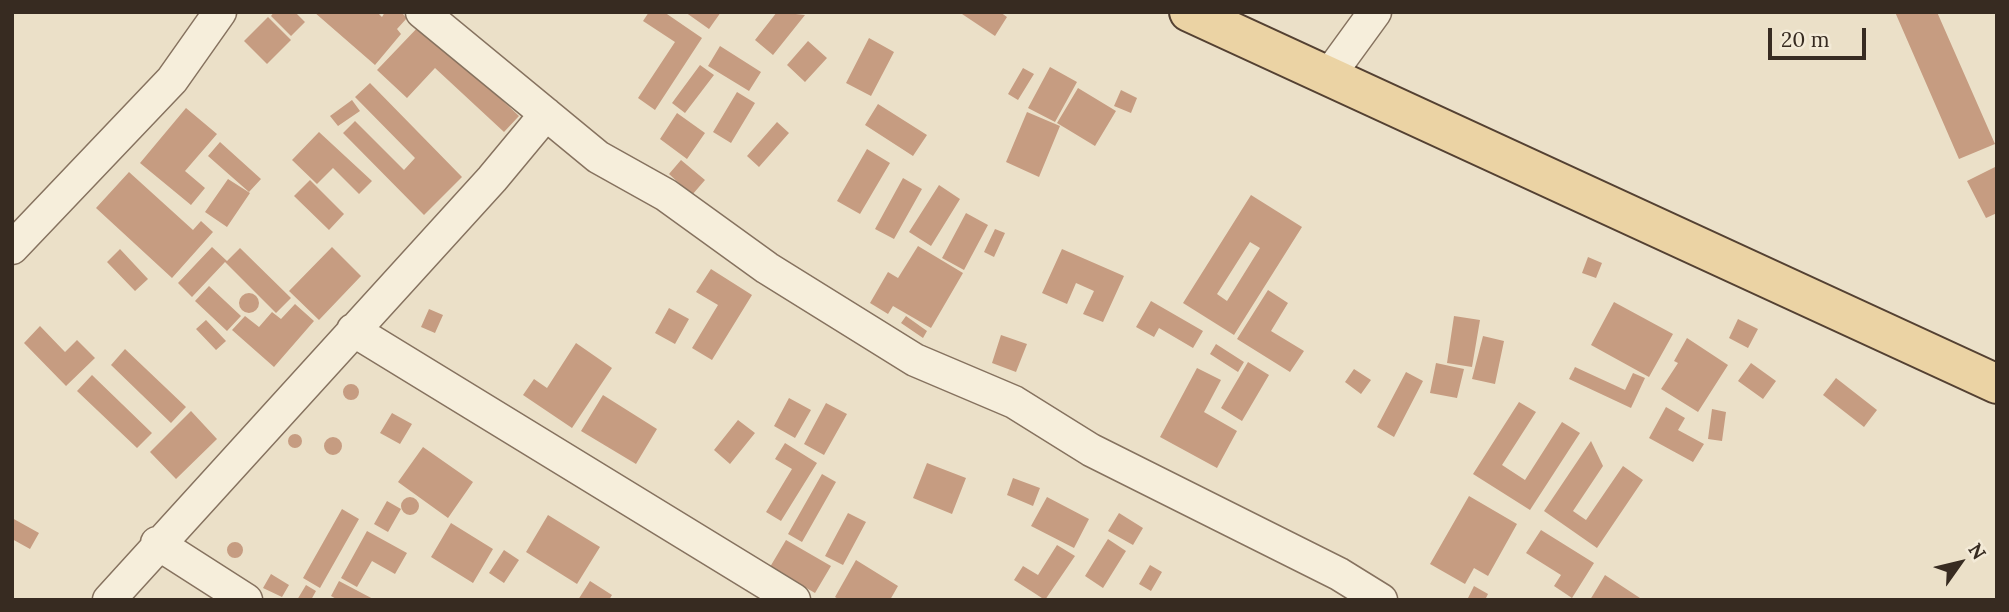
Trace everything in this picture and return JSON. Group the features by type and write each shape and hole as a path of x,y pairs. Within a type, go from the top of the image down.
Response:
{"main road":[{"path":"1189,12 1327,78 1997,384"}],"street":[{"path":"12,248 172,80 220,12"},
{"path":"422,12 598,157 666,195 767,268 915,359 1014,402 1091,450 1339,574 1381,600"},
{"path":"1327,78 1375,12"},
{"path":"109,600 157,543 492,179 546,114"},
{"path":"353,330 794,600"},
{"path":"157,543 246,600"}],"building":[{"path":"274,12 295,12 305,22 291,36 271,16"},
{"path":"314,12 377,12 382,17 385,12 401,12 407,18 397,29 401,34 375,65"},
{"path":"649,12 664,12 702,38 655,110 638,98 675,42 643,21"},
{"path":"685,12 721,12 709,29"},
{"path":"777,12 805,15 773,55 755,40"},
{"path":"959,12 1000,12 1007,17 995,36"},
{"path":"1895,12 1937,12 1995,144 1959,159"},
{"path":"268,17 291,40 267,64 244,41"},
{"path":"421,24 519,116 504,132 435,68 407,98 377,70"},
{"path":"869,38 894,52 871,96 846,83"},
{"path":"808,41 827,58 805,82 787,65"},
{"path":"720,46 761,72 749,91 708,66"},
{"path":"700,65 714,75 685,113 672,103"},
{"path":"1050,67 1077,82 1055,122 1028,108"},
{"path":"1023,68 1034,74 1018,100 1008,94"},
{"path":"370,83 462,177 424,215 343,133 355,121 404,170 415,158 355,97"},
{"path":"1078,88 1116,111 1095,146 1057,123"},
{"path":"1121,90 1137,98 1131,113 1114,106"},
{"path":"737,92 755,103 731,143 713,132"},
{"path":"352,100 360,111 338,126 330,116"},
{"path":"878,104 927,135 913,156 865,125"},
{"path":"186,108 217,134 185,171 205,188 191,205 140,163"},
{"path":"1027,112 1060,126 1039,177 1006,162"},
{"path":"677,113 705,133 687,159 660,139"},
{"path":"777,122 789,133 759,167 747,156"},
{"path":"319,132 372,181 359,194 333,168 317,184 292,160"},
{"path":"220,142 261,179 249,192 208,156"},
{"path":"867,149 890,163 860,214 837,201"},
{"path":"681,160 705,180 692,195 669,174"},
{"path":"1997,166 1997,213 1986,218 1967,181"},
{"path":"129,172 193,230 201,221 213,232 172,278 96,208"},
{"path":"903,178 922,189 894,239 875,229"},
{"path":"228,179 250,193 227,227 205,212"},
{"path":"310,180 344,214 329,230 294,196"},
{"path":"939,185 960,199 931,246 909,232"},
{"path":"1251,195 1302,227 1234,335 1183,303","holes":["1250,242 1260,248 1227,301 1217,294"]},
{"path":"966,213 988,225 964,270 942,258"},
{"path":"995,229 1005,233 994,257 984,252"},
{"path":"918,246 963,273 931,328 893,306 888,314 870,303 888,272 898,278"},
{"path":"212,247 227,261 240,248 291,298 276,313 225,262 192,297 178,283"},
{"path":"332,247 361,276 319,320 289,291"},
{"path":"120,249 148,279 135,291 107,262"},
{"path":"1062,249 1124,276 1103,322 1083,314 1094,291 1076,283 1067,304 1042,293"},
{"path":"1588,257 1602,263 1596,278 1582,273"},
{"path":"711,269 752,295 712,360 692,348 718,305 696,292"},
{"path":"209,286 241,316 227,331 195,301"},
{"path":"1268,290 1288,303 1271,331 1304,351 1290,372 1237,339"},
{"path":"249,293 256,296 259,303 256,310 249,313 242,310 239,303 242,296"},
{"path":"1151,301 1203,331 1193,348 1159,328 1154,337 1136,327"},
{"path":"1614,302 1673,334 1649,377 1591,345"},
{"path":"295,304 314,321 274,367 232,330 245,316 259,327 272,312 281,319"},
{"path":"669,308 689,319 675,344 655,333"},
{"path":"429,309 443,315 435,333 421,327"},
{"path":"906,316 927,331 923,338 901,323"},
{"path":"1454,316 1480,320 1472,367 1447,363"},
{"path":"1738,319 1758,329 1748,348 1729,338"},
{"path":"206,320 226,341 216,350 196,329"},
{"path":"40,326 65,352 77,340 95,358 66,386 24,343"},
{"path":"1001,335 1027,344 1016,372 992,363"},
{"path":"1483,336 1504,341 1495,384 1472,379"},
{"path":"1687,338 1728,365 1698,412 1661,389 1678,363 1674,361"},
{"path":"576,343 612,368 572,428 523,395 534,379 547,388"},
{"path":"1216,344 1244,362 1238,372 1210,354"},
{"path":"125,349 186,407 171,423 111,365"},
{"path":"1248,362 1269,375 1242,421 1221,408"},
{"path":"1436,363 1464,369 1457,398 1430,393"},
{"path":"1751,363 1776,381 1763,399 1738,381"},
{"path":"1575,367 1625,390 1633,373 1645,378 1631,408 1569,379"},
{"path":"1197,368 1221,380 1204,412 1237,431 1217,468 1160,437"},
{"path":"1354,369 1371,380 1361,394 1345,382"},
{"path":"1406,372 1423,381 1394,437 1377,427"},
{"path":"92,375 152,433 137,448 77,391"},
{"path":"1836,378 1877,410 1864,427 1823,395"},
{"path":"351,384 359,392 351,400 343,392"},
{"path":"603,395 657,429 636,464 581,431"},
{"path":"789,398 811,410 795,438 774,426"},
{"path":"1519,402 1536,412 1502,465 1525,480 1562,422 1580,433 1530,510 1473,474"},
{"path":"826,403 847,414 824,455 804,444"},
{"path":"1666,407 1685,418 1678,430 1704,444 1693,462 1649,438"},
{"path":"1712,409 1726,412 1722,441 1708,439"},
{"path":"191,411 217,439 176,479 150,452"},
{"path":"392,413 412,424 400,444 380,433"},
{"path":"738,420 755,433 730,464 714,450"},
{"path":"292,434 298,434 302,441 298,448 292,448 288,444 288,438"},
{"path":"333,437 339,440 342,446 339,452 333,455 327,452 324,446 327,440"},
{"path":"1591,441 1603,466 1573,511 1586,520 1623,466 1643,480 1597,548 1544,511"},
{"path":"785,443 817,463 781,521 766,512 792,469 775,459"},
{"path":"423,447 473,482 448,518 398,482"},
{"path":"927,463 966,478 952,514 913,498"},
{"path":"822,474 836,482 802,542 788,534"},
{"path":"1013,478 1040,488 1033,506 1007,495"},
{"path":"1469,496 1517,524 1488,576 1474,568 1465,584 1430,564"},
{"path":"410,497 416,500 419,506 416,512 410,515 404,512 401,506 404,500"},
{"path":"1047,497 1089,519 1074,548 1031,526"},
{"path":"387,501 401,509 388,532 374,524"},
{"path":"342,509 359,519 320,588 303,578"},
{"path":"848,513 866,522 843,565 825,556"},
{"path":"1119,513 1143,528 1133,545 1108,531"},
{"path":"548,515 600,547 577,584 526,552"},
{"path":"12,518 39,533 30,549 12,539"},
{"path":"451,523 493,549 473,583 431,557"},
{"path":"1541,530 1594,563 1572,598 1554,586 1561,575 1526,553"},
{"path":"367,531 407,553 395,574 372,561 357,587 341,578"},
{"path":"1108,539 1126,551 1103,588 1085,576"},
{"path":"786,540 831,566 815,593 770,567"},
{"path":"235,542 241,544 241,556 235,558 229,556 227,550 229,544"},
{"path":"1057,545 1075,556 1045,600 1014,580 1023,566 1038,575"},
{"path":"504,550 519,560 504,583 489,573"},
{"path":"856,560 898,586 890,600 840,600 835,597"},
{"path":"1150,565 1162,572 1151,591 1139,584"},
{"path":"271,574 289,585 282,597 263,588"},
{"path":"1605,575 1643,600 1590,600"},
{"path":"339,581 375,600 338,600 331,596"},
{"path":"590,581 612,595 609,600 578,600"},
{"path":"306,585 316,591 311,600 297,600"},
{"path":"1474,586 1488,594 1485,600 1467,600"}]}
